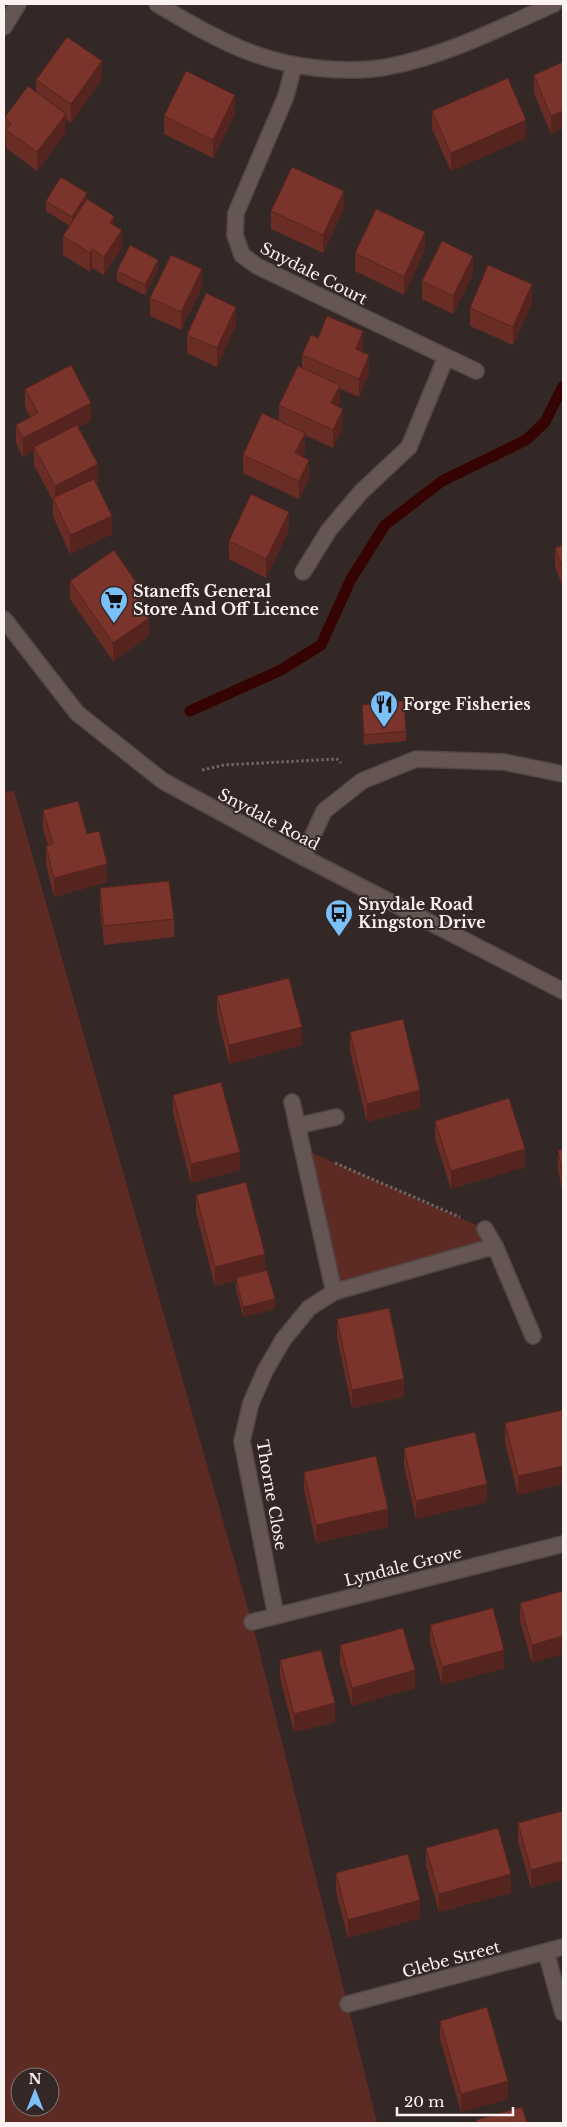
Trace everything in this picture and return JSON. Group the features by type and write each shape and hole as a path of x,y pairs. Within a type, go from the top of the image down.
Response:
{"street":[{"path":"4,26 18,4"},
{"path":"158,4 201,30 252,54 294,65 337,70 386,67 436,54 484,36 554,4"},
{"name":"Snydale Court","path":"294,65 286,96 236,213 235,235 242,255 257,266 476,371"},
{"path":"303,572 329,530 360,492 409,447 446,357"},
{"name":"Snydale Road","path":"4,619 78,713 163,781 302,857 563,991"},
{"path":"302,857 324,811 362,781 416,760 504,762 563,774"},
{"path":"292,1102 334,1292"},
{"path":"297,1126 336,1117"},
{"path":"485,1229 495,1246 533,1336"},
{"name":"Thorne Close","path":"276,1616 242,1441 251,1403 264,1371 283,1340 310,1308 334,1292 495,1246"},
{"name":"Lyndale Grove","path":"252,1622 563,1544"},
{"name":"Glebe Street","path":"348,2004 563,1947"},
{"path":"546,1952 563,2013"}],"path":[{"path":"163,781 224,765 338,760 362,781"},
{"path":"301,1148 485,1229"}],"shaded area":[{"path":"14,791 252,1622 377,2123 4,2123 4,792"},
{"path":"301,1148 485,1229 495,1246 334,1292"}],"building":[{"path":"67,37 102,61 71,104 36,80"},
{"path":"563,62 563,111 551,116 534,75"},
{"path":"186,71 235,95 213,140 164,116"},
{"path":"508,78 526,120 451,153 432,111"},
{"path":"28,86 66,114 37,152 6,130 11,123 5,117"},
{"path":"292,167 344,191 323,235 271,211"},
{"path":"61,177 87,193 72,217 46,201"},
{"path":"87,199 114,216 110,223 122,230 104,257 92,249 90,253 63,236"},
{"path":"376,209 425,232 404,277 355,253"},
{"path":"442,241 473,256 453,296 422,281"},
{"path":"130,245 158,260 145,285 117,271"},
{"path":"171,255 202,269 181,312 150,298"},
{"path":"488,265 532,284 513,327 470,308"},
{"path":"206,293 236,307 217,348 187,335"},
{"path":"327,316 363,331 356,349 369,355 359,379 302,355 311,335 318,338"},
{"path":"71,365 91,403 23,438 16,425 38,413 25,389"},
{"path":"298,366 340,385 331,403 343,409 333,430 279,405"},
{"path":"262,413 305,433 295,453 309,460 299,481 243,455"},
{"path":"77,425 98,464 55,486 34,447"},
{"path":"94,479 112,516 70,535 53,498"},
{"path":"251,494 289,512 266,559 229,541"},
{"path":"563,545 563,569 555,548"},
{"name":"Staneffs General Store And Off Licence","path":"114,550 140,588 132,593 149,618 113,643 70,581"},
{"name":"Forge Fisheries","path":"404,701 406,731 364,735 362,705"},
{"path":"78,801 87,834 99,831 107,864 54,878 46,846 53,844 43,810"},
{"path":"169,881 174,919 104,926 100,888"},
{"path":"289,978 302,1027 229,1045 217,996"},
{"path":"403,1019 420,1090 367,1104 350,1032"},
{"path":"221,1082 240,1152 191,1164 173,1095"},
{"path":"509,1098 525,1149 451,1171 435,1121"},
{"path":"563,1149 563,1177 558,1150"},
{"path":"246,1182 265,1254 215,1267 196,1195"},
{"path":"267,1270 275,1299 243,1307 236,1278"},
{"path":"389,1308 404,1379 352,1390 337,1319"},
{"path":"563,1410 563,1466 518,1476 505,1423"},
{"path":"475,1432 487,1484 416,1501 404,1448"},
{"path":"376,1456 388,1509 316,1525 304,1472"},
{"path":"563,1591 563,1636 532,1645 520,1603"},
{"path":"493,1608 504,1650 442,1667 430,1625"},
{"path":"403,1628 415,1670 352,1688 340,1645"},
{"path":"321,1650 335,1703 294,1714 280,1660"},
{"path":"563,1811 563,1861 531,1870 518,1823"},
{"path":"498,1828 511,1874 439,1894 426,1848"},
{"path":"408,1854 420,1900 348,1920 336,1873"},
{"path":"487,2007 508,2081 461,2094 440,2021"},
{"path":"522,2107 527,2123 477,2123 476,2120"}],"waterway":[{"path":"190,711 281,670 321,645 351,579 385,525 442,481 526,440 545,422 563,386"}],"place":[{"name":"Staneffs General Store And Off Licence","path":"114,624"},
{"name":"Forge Fisheries","path":"384,728"},
{"name":"Snydale Road Kingston Drive","path":"339,937"}]}
